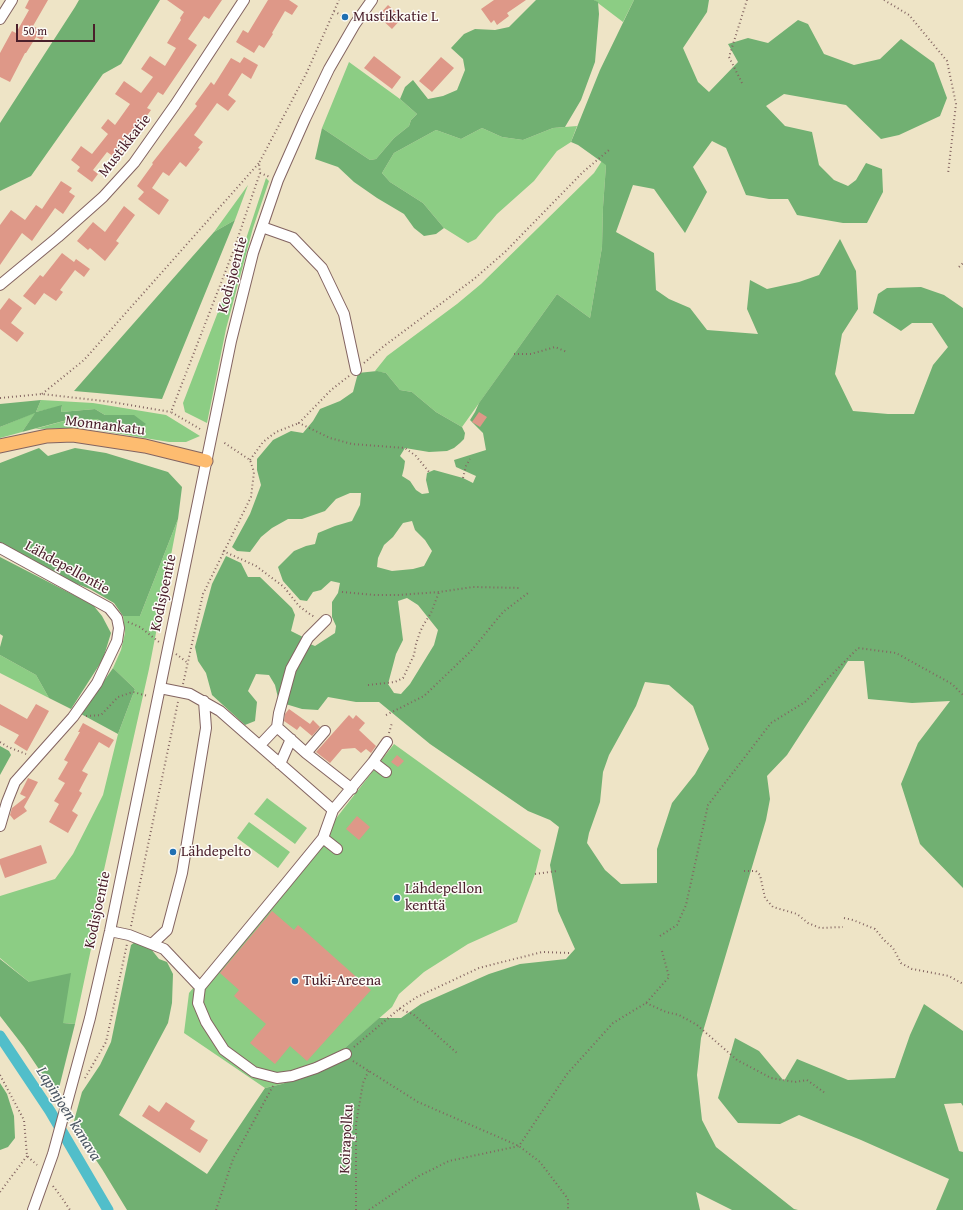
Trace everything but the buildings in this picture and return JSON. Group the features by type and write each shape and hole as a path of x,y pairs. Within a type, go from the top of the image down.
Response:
{"main road":[{"name":"Monnankatu","path":"0,446 47,436 73,435 145,446 206,461"}],"street":[{"path":"0,19 12,0"},
{"name":"Mustikkatie","path":"0,285 103,197 134,163 175,105 244,0"},
{"name":"Kodisjoentie","path":"33,1210 53,1154 90,1018 110,931 231,341 253,253 278,180 302,126 329,69 372,0"},
{"path":"262,228 293,238 322,268 344,314 356,370"},
{"name":"Lähdepellontie","path":"0,548 109,608 117,618"},
{"path":"0,826 15,782 73,717 97,683 117,642 120,628 117,618"},
{"path":"260,746 277,727 279,713 291,669 308,638 326,620"},
{"path":"160,688 190,694 220,711 333,810"},
{"path":"152,944 166,930 182,873 206,728 204,701"},
{"path":"277,727 306,753 352,789"},
{"path":"306,753 326,731"},
{"path":"280,764 290,739"},
{"path":"346,1054 316,1068 292,1076 277,1078 254,1072 224,1050 206,1022 198,1003 200,987 323,838 333,810 352,789 387,742"},
{"path":"373,762 386,772"},
{"path":"323,838 337,849"},
{"path":"110,931 129,935 164,949 200,987"}],"path":[{"path":"42,394 84,360 259,163 307,72 339,0"},
{"path":"742,83 729,57 747,0"},
{"path":"884,0 909,15 947,61 956,104 948,174"},
{"path":"334,10 356,24"},
{"path":"250,460 263,442 276,432 299,423 331,390 384,346 474,279 505,252 583,172 609,150"},
{"path":"171,412 233,252 260,173 259,163"},
{"path":"959,267 963,263"},
{"path":"514,354 531,354 555,347 567,352"},
{"path":"0,398 42,394 112,402 171,412 200,429"},
{"path":"299,423 330,438 352,444 406,448 416,456 429,472"},
{"path":"83,1081 106,1042 180,693 203,594 251,497 254,472 250,460 223,442"},
{"path":"463,478 466,466 470,459"},
{"path":"223,551 256,566 284,587 299,606 311,615 326,620"},
{"path":"342,592 375,595 439,592 473,587 521,588"},
{"path":"368,685 395,682 402,678 414,655 416,644 422,628 431,613 439,592"},
{"path":"386,715 424,696 471,651 503,612 528,593"},
{"path":"117,618 140,627 188,663"},
{"path":"660,936 677,925 686,904 708,805 771,723 805,702 858,648 896,653 952,684 963,695"},
{"path":"73,717 101,715 118,698 133,692 157,699"},
{"path":"0,742 8,747 36,757"},
{"path":"536,874 557,871"},
{"path":"744,871 756,872 760,875 765,898 773,907 797,914 808,923 820,928 843,927"},
{"path":"844,918 875,929 893,948 901,963 912,969 949,976 963,984"},
{"path":"369,1210 419,1176 449,1161 519,1146 566,1074 613,1023 646,1003 669,977 662,951"},
{"path":"568,1210 568,1199 564,1193 540,1162 519,1146 418,1102 354,1061 346,1054 399,1009 417,997 480,968 542,952 569,953"},
{"path":"646,1003 666,1012 679,1015 696,1025 710,1036 721,1048 737,1060 771,1078 795,1082 807,1080 825,1093"},
{"path":"399,1009 413,1014 457,1053"},
{"name":"Koirapolku","path":"356,1210 356,1124 363,1083 370,1070"},
{"path":"0,1075 24,1120 27,1156 0,1192"},
{"path":"216,1210 233,1158 277,1078"},
{"path":"27,1156 37,1165"},
{"path":"53,1186 70,1210"}],"green space":[{"path":"79,0 160,0 121,64 103,74 31,176 0,191 0,123"},
{"path":"536,0 594,0 598,2 599,14 595,62 581,100 565,127 553,128 523,140 502,137 482,128 461,139 436,130 394,153 382,173 390,182 423,203 444,228 436,234 424,236 414,228 404,214 354,182 338,167 315,159 322,128 370,160 376,159 394,138 409,126 411,120 417,114 400,99 405,87 413,80 428,99 443,96 457,90 465,70 463,59 451,48 464,34 475,29 495,30 509,27"},
{"path":"594,0 634,0 623,22"},
{"path":"634,0 709,0 707,12 683,48 698,82 709,92 738,62 728,44 748,38 768,43 798,20 808,24 824,54 854,65 880,59 901,39 934,63 947,98 940,116 899,135 881,139 846,105 784,94 766,106 785,126 812,132 819,165 834,180 848,186 856,180 866,163 882,169 883,192 867,223 843,223 797,215 788,199 769,199 746,195 726,148 712,141 693,167 707,192 685,233 654,189 633,185 616,232 654,253 656,290 669,299 690,308 707,330 758,334 747,309 750,280 767,289 799,282 819,275 840,239 856,271 858,309 842,334 835,374 853,411 888,414 914,414 933,365 948,347 932,323 912,323 901,331 873,313 878,294 887,288 921,287 944,295 963,308 963,888 920,844 901,784 918,743 950,701 912,703 868,699 864,661 848,661 787,755 767,776 770,799 766,820 701,1038 697,1075 702,1120 716,1147 794,1209 798,1210 732,1210 696,1192 700,1210 127,1210 78,1133 74,1121 82,1092 100,1065 111,1042 131,945 135,942 151,949 159,959 167,962 173,974 172,1003 168,1023 119,1115 207,1174 265,1088 282,1084 321,1069 379,1018 401,1018 421,1004 489,974 520,964 566,959 575,949 558,911 550,865 559,827 550,820 528,811 430,744 379,702 356,702 328,697 318,710 302,709 279,702 275,685 269,675 256,674 248,691 257,702 255,721 245,725 212,695 206,673 198,661 195,647 212,584 226,556 241,563 248,577 260,577 292,608 295,615 291,631 305,638 310,644 315,646 335,633 336,626 332,617 332,602 338,593 340,583 331,581 321,590 313,592 307,601 300,600 283,581 278,567 294,551 315,544 318,533 352,521 360,505 361,493 350,493 336,499 325,511 302,519 288,519 272,528 261,537 250,552 237,551 232,547 250,514 261,485 257,470 257,459 273,440 291,431 303,433 313,421 320,409 340,401 353,392 358,373 377,371 386,373 400,390 412,392 436,412 462,427 465,433 464,439 460,443 447,451 429,452 405,448 400,456 405,461 402,476 410,481 416,490 422,494 429,493 426,480 427,473 434,470 463,478 473,483 476,476 456,467 454,460 486,450 483,433 470,420 479,403 557,294 590,318 602,247 606,165 578,145 571,142 600,70","holes":["412,521 415,530 425,540 432,551 424,566 413,569 392,571 377,567 378,558 384,545 393,537 403,523","407,598 418,605 438,630 434,645 410,684 401,694 394,693 388,684 396,654 403,640 398,601","645,682 669,685 693,706 709,749 695,774 672,803 657,849 657,883 621,884 605,870 587,843 600,802 603,772 609,755 636,706"]},
{"path":"349,62 400,99 417,114 411,120 409,126 394,138 376,159 370,160 322,128"},
{"path":"577,126 571,142 557,151 534,181 497,214 476,239 468,243 444,228 423,203 390,182 382,173 394,153 436,130 461,139 482,128 502,137 523,140 553,128"},
{"path":"609,150 606,165 602,247 590,318 557,294 462,427 436,412 412,392 400,390 386,373 375,371 387,356 457,304 481,284 594,173"},
{"path":"266,178 269,181 253,228 226,329 207,423 185,412 183,403 246,239"},
{"path":"248,185 235,220 214,232"},
{"path":"235,220 162,399 74,391 214,232"},
{"path":"41,400 93,403 166,415 200,436 186,442 169,442 84,428 35,429 71,419 97,419 110,426 134,415 105,415 95,409 61,412 62,406 36,412"},
{"path":"41,400 36,412 62,405 61,412 95,409 105,415 134,415 146,424 136,430 110,426 97,419 71,419 22,432 35,413 0,427 0,404"},
{"path":"36,412 22,432 0,438 0,427"},
{"path":"39,448 48,456 75,448 106,453 168,472 182,487 178,519 140,616 123,616 114,603 90,589 72,582 0,544 0,463"},
{"path":"178,519 149,669 95,910 98,916 75,1024 63,1023 29,982 0,958 0,896 55,879 73,854 103,795 118,734 135,689 113,668 121,650 125,633 123,616 140,616"},
{"path":"0,557 93,605 102,616 111,633 103,659 71,709 49,698 36,675 0,655 0,647 3,636 0,634"},
{"path":"0,655 36,675 49,698 0,673"},
{"path":"113,668 135,689 118,734 81,714"},
{"name":"Lähdepellon kenttä","path":"394,744 541,850 535,874 517,922 468,944 424,972 399,994 392,1007 321,1069 282,1084 265,1088 184,1033 189,993 290,870 327,830"},
{"path":"0,746 9,751 11,755 0,775"},
{"path":"267,798 307,828 295,844 254,814"},
{"path":"249,822 290,852 278,868 237,838"},
{"path":"0,959 29,982 71,973 63,1023 75,1024 57,1096 24,1047 0,1016"},
{"path":"924,1004 963,1031 963,1106 961,1103 944,1104 959,1151 963,1152 963,1210 936,1210 949,1179 861,1140 799,1115 780,1124 738,1123 718,1098 735,1038 759,1051 784,1081 797,1059 848,1080 895,1078 910,1035"},
{"path":"0,1083 7,1094 14,1116 15,1138 8,1147 0,1150"}],"waterway":[{"name":"Lapinjoen kanava","path":"0,1036 50,1111 108,1210"}],"place":[{"name":"Mustikkatie L","path":"345,17"},
{"name":"Lähdepelto","path":"173,852"},
{"name":"Lähdepellon kenttä","path":"397,898"},
{"name":"Tuki-Areena","path":"295,981"}]}
